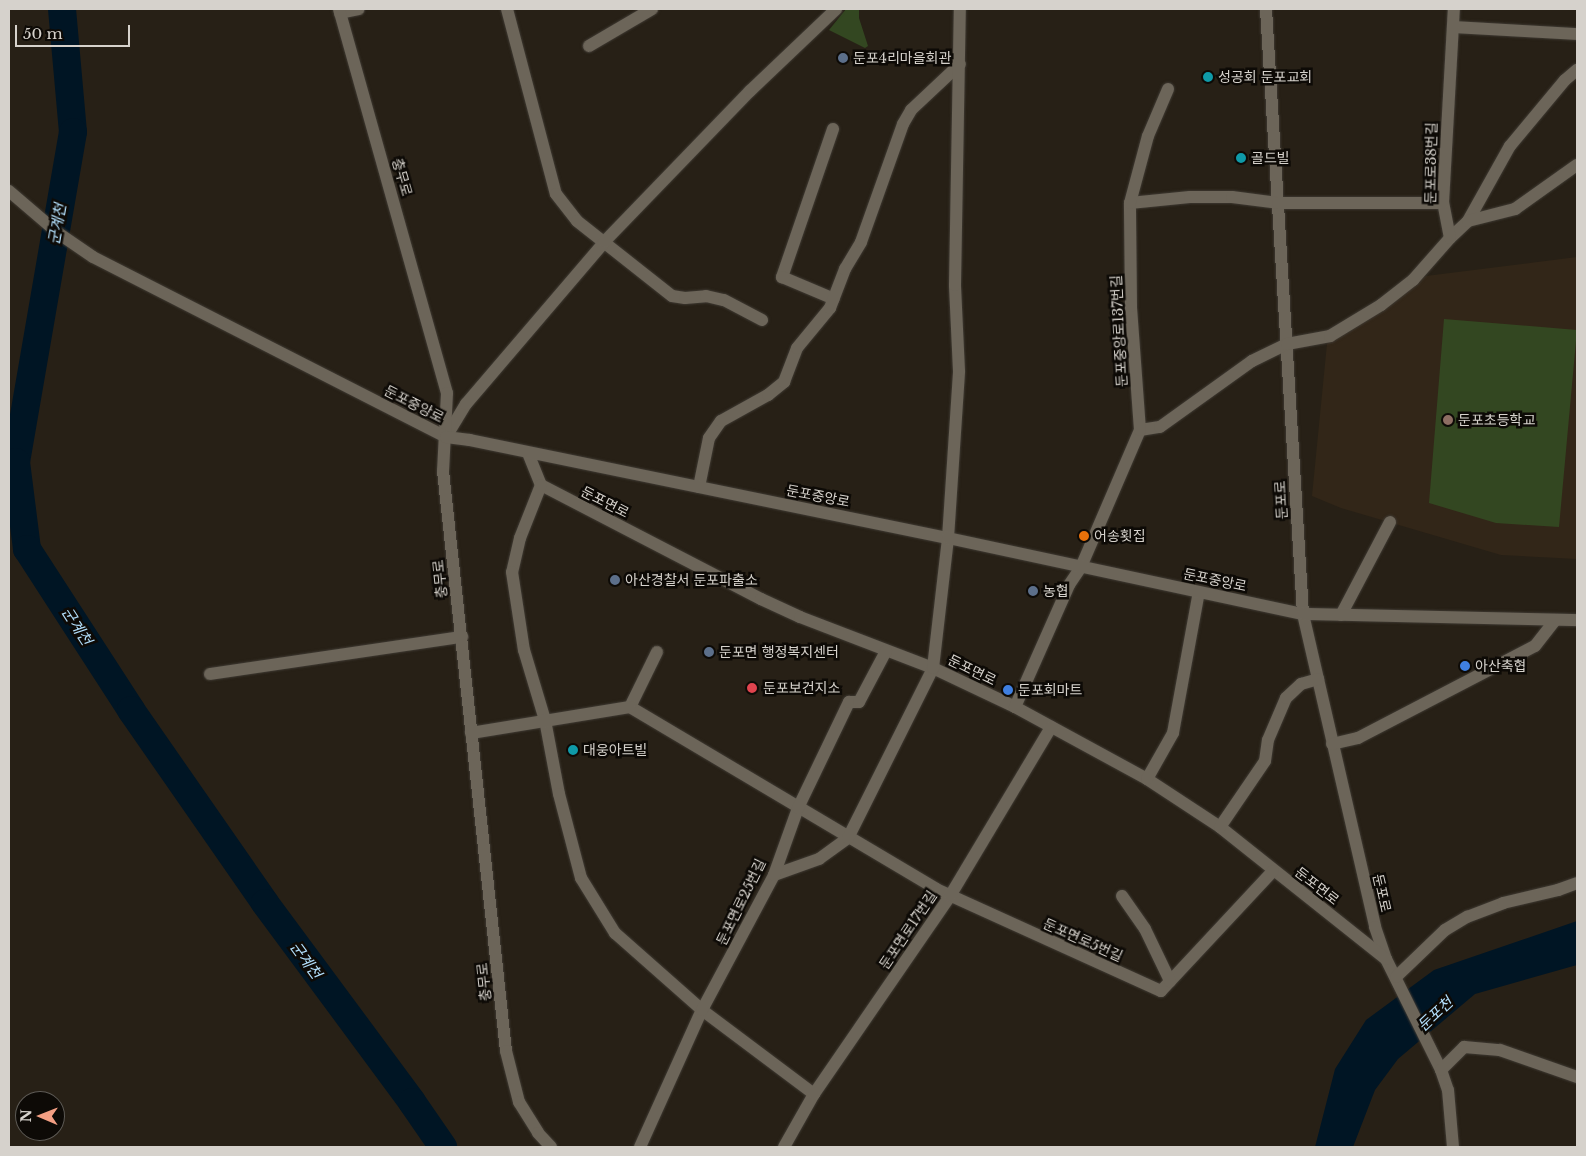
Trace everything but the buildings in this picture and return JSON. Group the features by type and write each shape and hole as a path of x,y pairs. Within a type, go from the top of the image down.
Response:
{"street":[{"path":"339,11 359,9"},
{"path":"508,9 556,194 577,221 605,241 672,296 685,298 706,296 724,300 762,320"},
{"path":"589,46 652,9"},
{"path":"446,437 466,404 605,241 750,91 836,9"},
{"path":"774,875 819,859 848,838 933,668 948,538 959,371 955,325 955,285 960,9"},
{"name":"둔포로","path":"1266,9 1303,614 1375,927 1386,959 1438,1064 1448,1090 1453,1147"},
{"name":"둔포로38번길","path":"1450,238 1443,203 1448,99 1455,27 1454,9"},
{"name":"충무로","path":"339,11 447,393 443,471 506,1051 519,1102 538,1133 551,1147"},
{"path":"1455,27 1577,34"},
{"path":"699,487 709,438 721,421 768,394 784,382 797,348 830,308 845,269 861,242 903,124 919,101 936,89 960,64"},
{"path":"1140,430 1160,427 1252,362 1287,344 1330,336 1381,305 1413,280 1450,238 1468,221 1510,146 1564,80 1577,70"},
{"name":"둔포중앙로137번길","path":"1015,707 1069,585 1081,567 1140,430 1131,306 1130,203 1148,136 1168,89"},
{"path":"833,129 782,276 834,299"},
{"path":"1468,221 1515,208 1577,166"},
{"name":"둔포중앙로","path":"9,191 58,233 93,257 446,437 470,440 948,538 1303,614 1577,620"},
{"path":"1130,203 1199,197 1232,197 1278,203 1443,203"},
{"path":"528,453 541,485 520,538 512,572 524,650 545,720 559,794 581,878 615,933 702,1010 814,1094"},
{"name":"둔포면로","path":"541,485 761,599 886,651 933,668 1015,707 1147,779 1220,827 1386,959"},
{"path":"1341,615 1390,522"},
{"path":"1147,779 1172,733 1199,592"},
{"path":"1332,744 1358,738 1535,646 1555,620"},
{"path":"210,674 462,637"},
{"name":"둔포면로25번길","path":"640,1147 702,1010 774,875 798,808 850,702 859,702 886,651"},
{"path":"471,733 630,706 658,652"},
{"path":"1220,827 1265,761 1268,740 1286,698 1301,684 1318,679"},
{"name":"둔포면로5번길","path":"630,706 848,838 950,896 1161,991 1170,981"},
{"name":"둔포면로17번길","path":"784,1147 814,1094 950,896 1051,726"},
{"path":"1122,896 1145,929 1170,981 1273,871"},
{"path":"1398,980 1445,930 1467,917 1503,903 1558,890 1577,883"},
{"path":"1438,1064 1464,1047 1500,1050 1577,1077"}],"shaded area":[{"name":"둔포초등학교","path":"1577,257 1577,559 1501,555 1341,508 1312,496 1327,344 1426,276"}],"green space":[{"path":"846,9 859,9 859,18 868,46 865,48 829,30"},
{"path":"1444,319 1577,330 1559,527 1496,523 1429,503"}],"water":[{"name":"둔포천","path":"1577,921 1577,965 1475,994 1398,1059 1375,1090 1353,1147 1315,1147 1335,1069 1366,1020 1434,970"}],"waterway":[{"name":"군계천","path":"62,9 73,132 16,462 27,549 131,710 265,903 443,1147"}],"place":[{"name":"둔포4리마을회관","path":"843,58"},
{"name":"성공회 둔포교회","path":"1208,77"},
{"name":"골드빌","path":"1241,158"},
{"name":"둔포초등학교","path":"1448,420"},
{"name":"어송횟집","path":"1084,536"},
{"name":"아산경찰서 둔포파출소","path":"615,580"},
{"name":"농협","path":"1033,591"},
{"name":"둔포면 행정복지센터","path":"709,652"},
{"name":"아산축협","path":"1465,666"},
{"name":"둔포보건지소","path":"752,688"},
{"name":"둔포회마트","path":"1008,690"},
{"name":"대웅아트빌","path":"573,750"}]}
